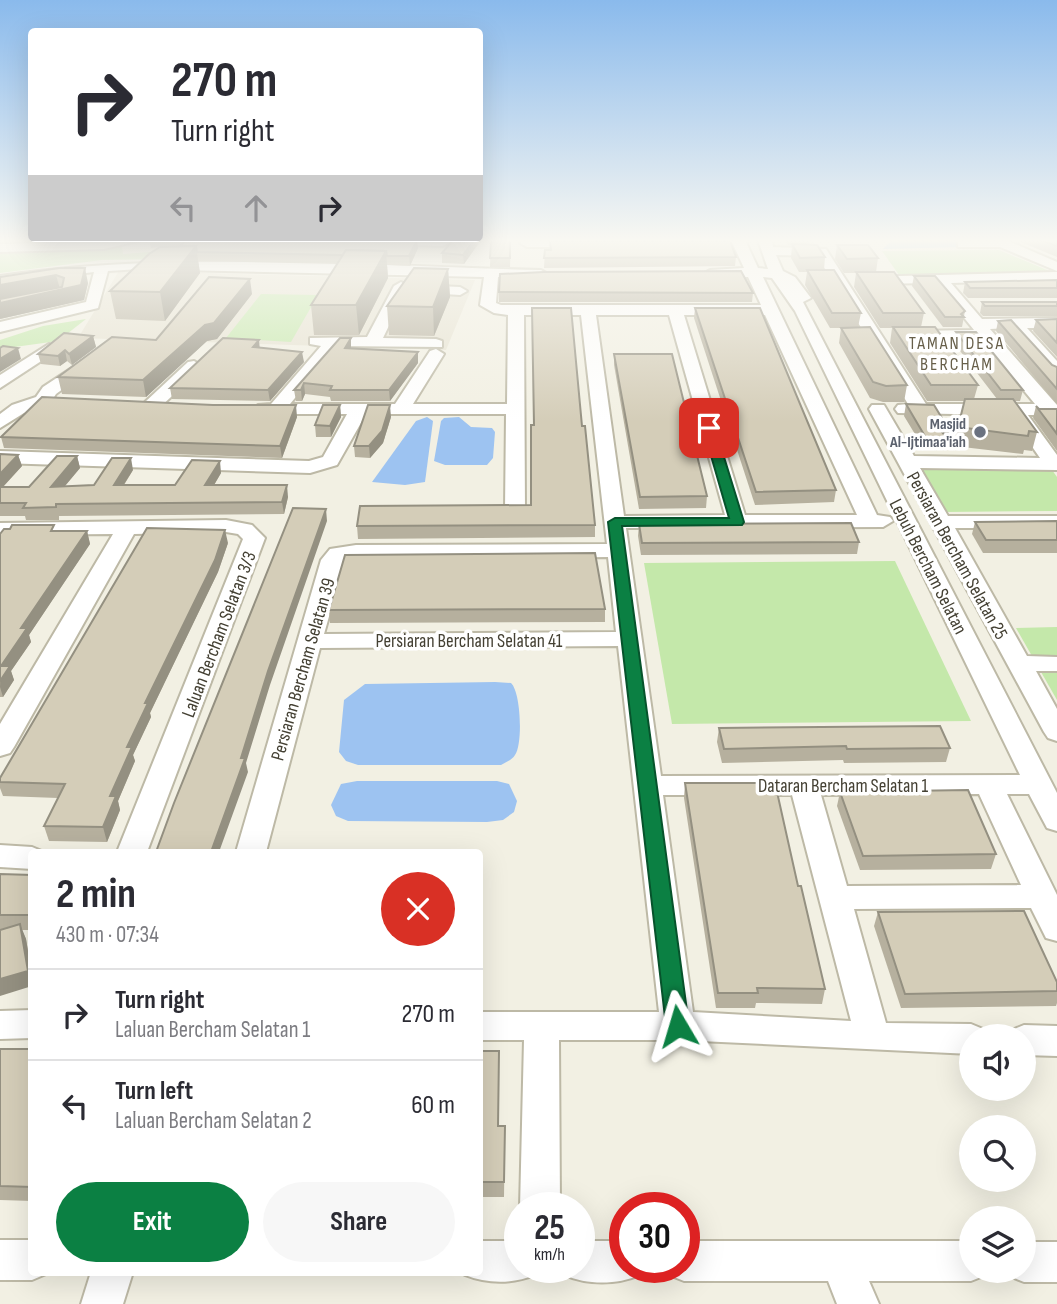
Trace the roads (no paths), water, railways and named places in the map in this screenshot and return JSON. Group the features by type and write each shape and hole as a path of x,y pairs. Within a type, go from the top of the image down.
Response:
{"street":[{"path":"0,327 89,307 92,301"},
{"path":"373,342 395,301"},
{"path":"488,301 488,305 499,310 516,311 771,310"},
{"path":"767,301 870,521"},
{"path":"796,301 803,304 805,301"},
{"path":"842,301 874,336 920,409"},
{"path":"958,301 1053,410"},
{"name":"Lebuh Bercham Selatan","path":"803,304 814,336 1057,821"},
{"path":"962,306 989,306"},
{"path":"588,310 604,357 618,550 678,1026"},
{"path":"675,310 682,357 737,522"},
{"path":"515,511 516,311"},
{"path":"922,313 954,357"},
{"path":"814,336 938,336 1015,324 1057,323"},
{"path":"1015,324 1057,371"},
{"path":"276,409 322,345 373,342 436,349 400,410"},
{"path":"0,383 49,349"},
{"path":"43,401 50,391 106,349"},
{"path":"177,407 144,406 205,355"},
{"path":"977,388 992,410"},
{"path":"0,423 18,409 43,401 70,402"},
{"path":"240,409 515,409"},
{"path":"851,409 1053,410"},
{"name":"Persiaran Bercham Selatan 25","path":"878,409 1057,732"},
{"path":"0,457 310,467 330,461 359,410"},
{"path":"1015,410 1056,464"},
{"path":"1034,435 1057,435"},
{"path":"906,462 1056,464"},
{"path":"615,522 906,521"},
{"path":"939,522 1057,522"},
{"name":"Laluan Bercham Selatan 3/3","path":"0,529 226,526 245,529 254,538 133,849"},
{"path":"0,747 8,719 127,528"},
{"name":"Persiaran Bercham Selatan 39","path":"252,849 332,561 346,552 618,550"},
{"name":"Persiaran Bercham Selatan 41","path":"309,641 629,639"},
{"path":"1017,663 1057,664"},
{"name":"Dataran Bercham Selatan 1","path":"648,786 1038,784"},
{"path":"989,785 1057,929"},
{"path":"804,786 873,1037"},
{"path":"0,856 28,858"},
{"path":"836,898 1042,896"},
{"path":"0,1025 28,1024"},
{"path":"483,1026 678,1026 873,1037 959,1039"},
{"path":"540,1192 542,1026"},
{"path":"1036,1040 1057,1041"},
{"path":"0,1260 28,1261"},
{"path":"483,1261 504,1261"},
{"path":"700,1261 959,1261"},
{"path":"840,1261 858,1304"},
{"path":"1036,1262 1057,1262"},
{"path":"102,1304 111,1276"}],"water":[{"path":"427,417 433,421 425,482 405,485 372,482 416,421"},
{"path":"459,417 471,427 492,428 495,432 493,458 487,465 445,465 434,461 441,421 444,418"},
{"path":"511,683 517,697 520,718 518,749 512,758 501,765 358,765 346,761 339,752 344,700 365,684"},
{"path":"357,781 497,781 509,784 517,801 514,812 503,820 487,822 348,821 336,816 331,805 341,784"}],"place":[{"name":"Masjid Al-Ijtimaa'iah","path":"980,432"}],"district":[{"name":"TAMAN DESA BERCHAM","path":"957,353"}]}
